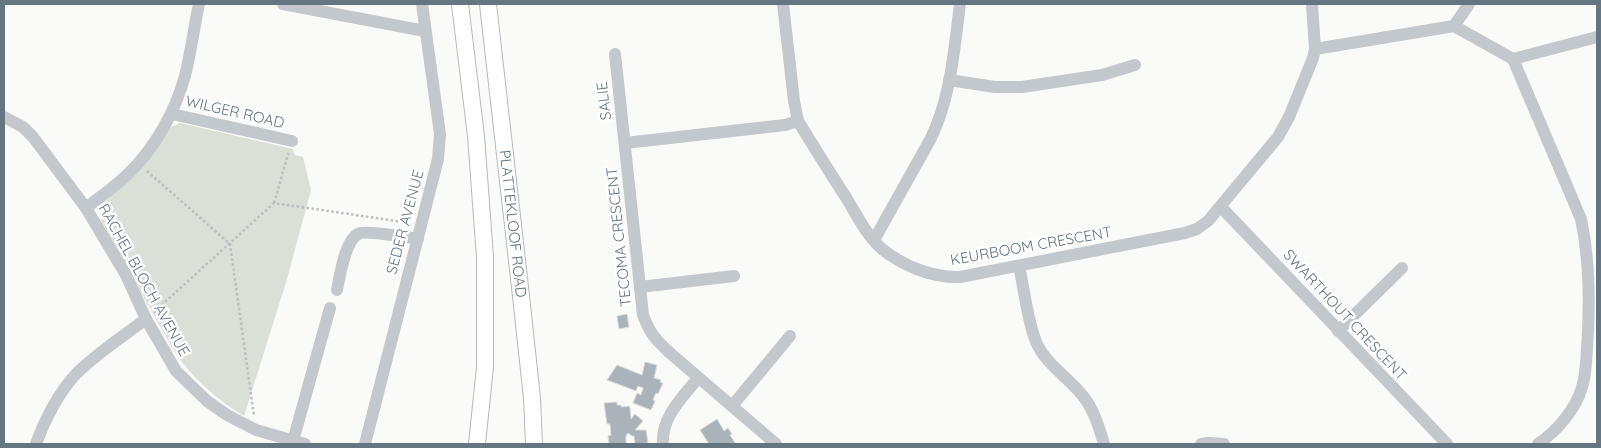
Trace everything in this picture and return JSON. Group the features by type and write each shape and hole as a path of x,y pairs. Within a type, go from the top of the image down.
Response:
{"main road":[{"name":"PLATTEKLOOF ROAD","path":"460,4 476,136 485,257 485,367 477,444"},
{"name":"PLATTEKLOOF ROAD","path":"488,4 532,398 534,444"}],"street":[{"path":"86,208 128,175 150,150 172,114 185,76 199,4"},
{"path":"283,4 425,31"},
{"name":"SEDER AVENUE","path":"364,444 438,159 440,134 422,4"},
{"name":"KEURBOOM CRESCENT","path":"784,4 794,101 798,121 863,226 882,249 927,273 941,277 960,277 1186,233 1197,229 1208,221 1278,137 1290,117 1315,49 1312,4"},
{"path":"874,240 934,132 944,108 960,4"},
{"path":"1454,26 1469,4"},
{"path":"1315,49 1454,26 1513,59 1580,219 1585,236 1587,264 1589,318 1586,373 1582,389 1560,424 1549,437 1538,444"},
{"path":"1513,59 1597,37"},
{"name":"SALIE","path":"615,54 625,144"},
{"path":"949,80 995,87 1022,87 1102,75 1135,65"},
{"name":"WILGER ROAD","path":"172,114 292,142"},
{"name":"RACHEL BLOCH AVENUE","path":"4,117 23,127 33,137 86,208 126,275 146,319 176,371 207,401 227,415 256,430 299,442"},
{"path":"625,144 784,125 798,121"},
{"name":"TECOMA CRESCENT","path":"625,144 643,315 649,330 657,341 698,378 776,444"},
{"name":"SWARTHOUT CRESCENT","path":"1221,207 1447,444"},
{"path":"337,290 347,248 352,239 359,233 418,239"},
{"path":"1019,266 1037,344 1044,355 1083,396 1098,424 1104,444"},
{"path":"1338,331 1402,268"},
{"path":"640,287 734,276"},
{"path":"299,442 330,308"},
{"path":"36,444 53,408 75,375 103,350 146,319"},
{"path":"732,406 790,336"},
{"path":"663,444 662,437 670,414 698,378"},
{"path":"1201,444 1224,444"}],"path":[{"path":"146,319 274,203 292,142"},
{"path":"138,163 230,244 256,430"},
{"path":"274,203 421,225"}],"shaded area":[{"path":"180,123 293,149 295,155 303,157 311,190 287,279 244,416 206,388 175,353 101,221 100,211 105,202 132,178 171,127"}],"building":[{"path":"627,314 629,327 619,329 617,316"},
{"path":"645,362 657,365 654,378 661,380 660,382 663,383 658,394 656,393 651,410 633,403 637,393 641,395 643,388 638,386 636,391 607,380 617,365 642,375"},
{"path":"617,402 617,405 621,405 621,407 629,406 631,419 635,414 643,421 635,430 646,430 648,443 635,444 634,436 628,433 626,444 609,444 608,436 611,435 610,424 607,424 604,403"},
{"path":"717,419 724,431 728,428 736,444 709,444 700,430"}]}
